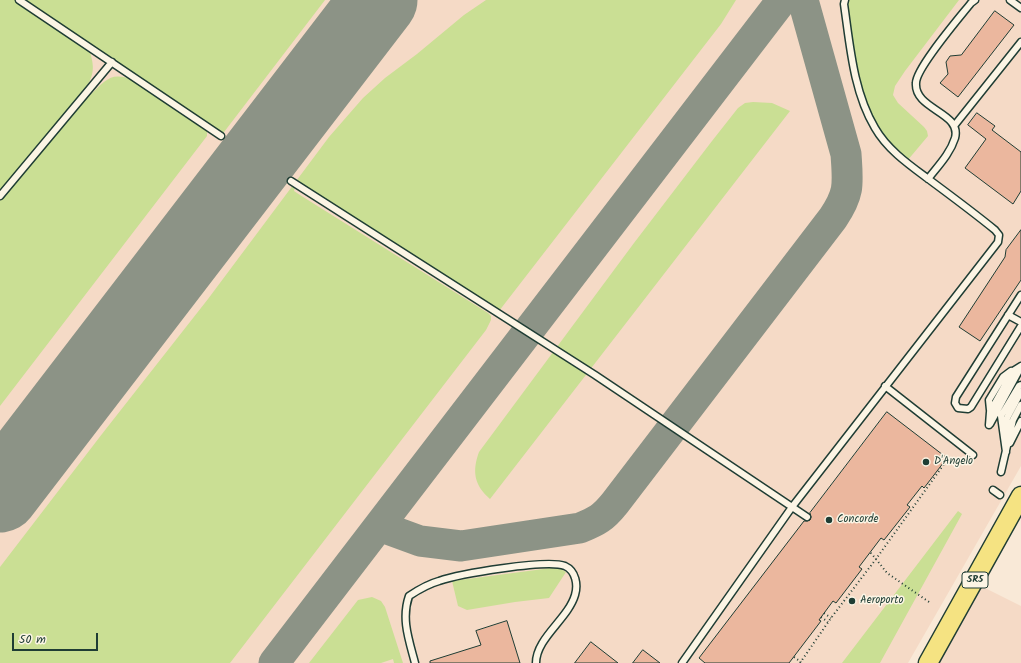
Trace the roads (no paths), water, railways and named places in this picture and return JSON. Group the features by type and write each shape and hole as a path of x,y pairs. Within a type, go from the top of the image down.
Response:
{"main road":[{"name":"SR5","path":"928,663 1021,496"}],"lane":[{"path":"19,0 221,136"},
{"path":"682,663 792,507 998,242 999,235 995,230 902,159 881,136 868,114 859,89 850,48 844,4 845,0"},
{"path":"928,179 952,146 955,137 954,126 950,120 924,101 917,90 915,82 920,69 971,3 975,0"},
{"path":"1010,0 1021,8"},
{"path":"954,126 1021,42"},
{"path":"0,196 112,62"},
{"path":"291,181 595,375 807,517"},
{"path":"1021,295 956,397 955,403 958,408 968,409 971,407 1021,326"},
{"path":"1008,315 1021,322"},
{"path":"1021,366 989,425 990,412 1013,370 1021,366"},
{"path":"1006,452 1001,416 1021,385"},
{"path":"885,386 973,455"},
{"path":"1006,452 1006,418 1021,392"},
{"path":"1001,472 1013,420 1021,405"},
{"path":"1006,452 1021,421"},
{"path":"993,490 1000,495"},
{"path":"415,663 407,636 404,613 409,596 438,581 477,573 548,564 565,566 572,571 575,577 575,595 568,609 541,646 536,656 536,663"}],"place":[{"name":"D'Angelo","path":"926,462"},
{"name":"Concorde","path":"829,520"},
{"name":"Aeroporto","path":"852,601"}]}
